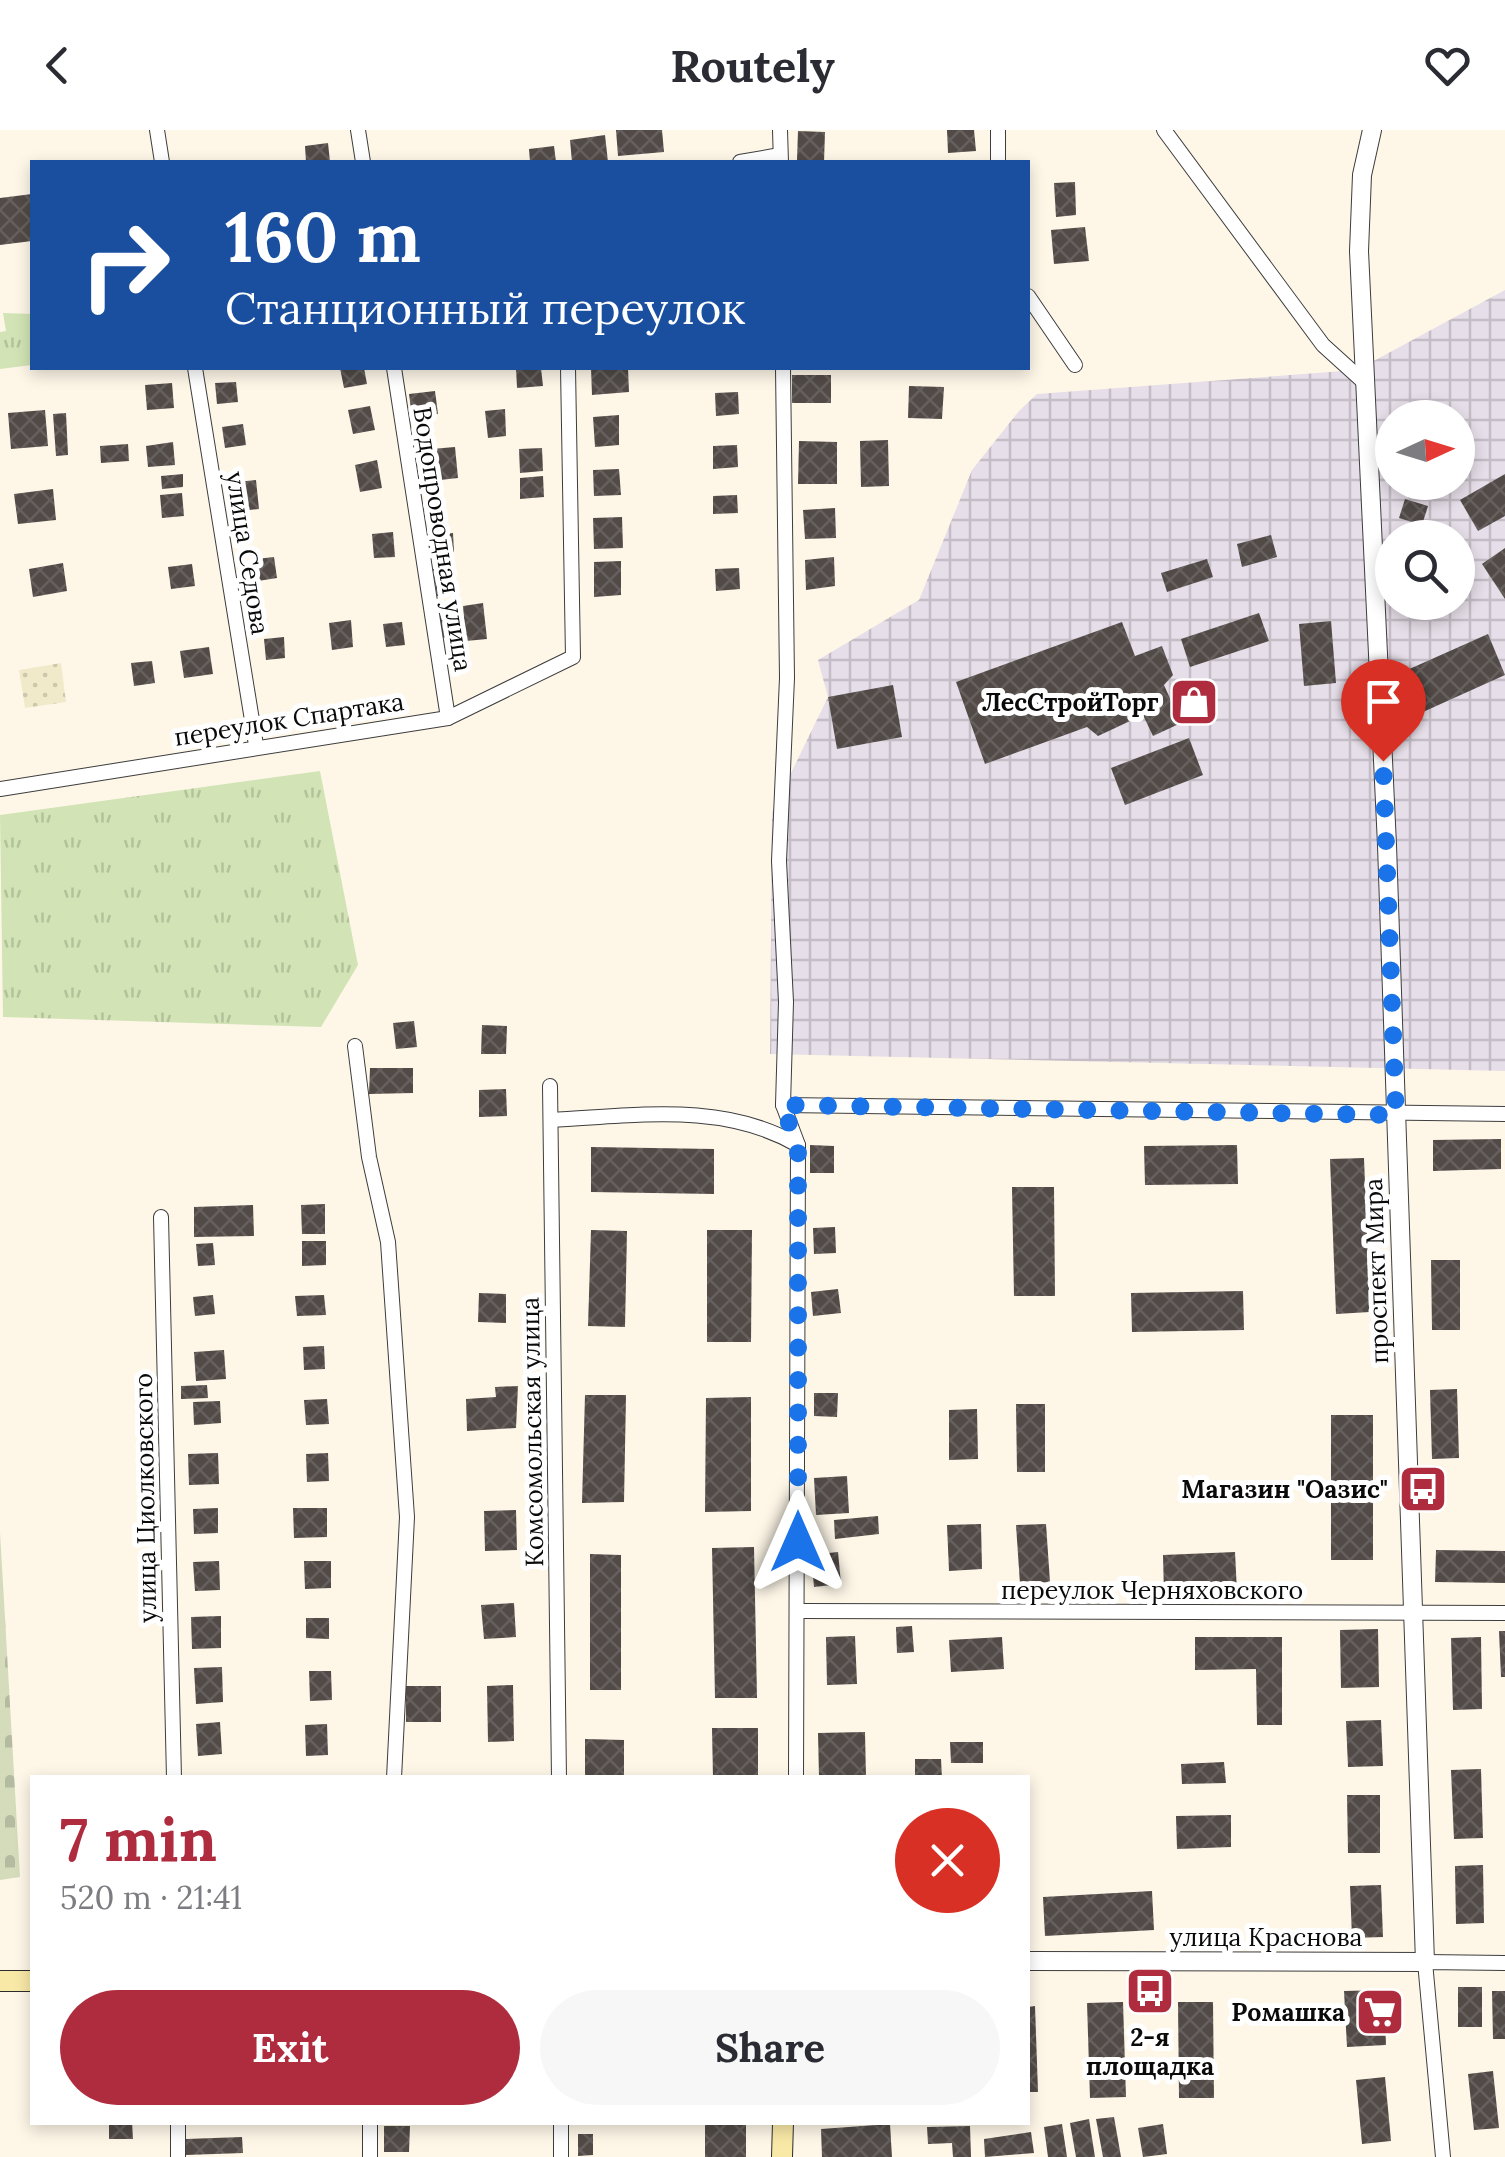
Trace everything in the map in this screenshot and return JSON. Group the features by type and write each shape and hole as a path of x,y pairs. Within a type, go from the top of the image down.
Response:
{"main road":[{"path":"0,1981 30,1981"},
{"path":"782,2157 783,2125"}],"street":[{"path":"157,130 162,160"},
{"path":"358,130 362,160"},
{"path":"780,130 780,159"},
{"path":"998,130 998,160"},
{"path":"1164,130 1324,345 1364,383"},
{"name":"проспект Мира","path":"1372,130 1362,175 1364,383 1416,1614 1426,1962 1444,2157"},
{"path":"1030,299 1075,366"},
{"name":"улица Седова","path":"195,370 256,745"},
{"name":"Водопроводная улица","path":"394,370 448,718"},
{"name":"переулок Спартака","path":"0,788 448,718 573,658 568,370"},
{"path":"783,370 786,646 778,861 786,1002 782,1105 798,1146 796,1775"},
{"path":"355,1046 369,1157 388,1242 408,1518 394,1775"},
{"name":"Комсомольская улица","path":"550,1086 559,1775"},
{"path":"782,1105 1505,1114"},
{"path":"550,1120 715,1116 751,1123 798,1146"},
{"name":"улица Циолковского","path":"162,1217 174,1775"},
{"name":"переулок Черняховского","path":"798,1612 1505,1612"},
{"name":"улица Краснова","path":"1030,1961 1505,1963"},
{"path":"178,2125 178,2157"},
{"path":"370,2125 370,2157"},
{"path":"561,2125 561,2157"}],"shaded area":[{"path":"1505,290 1505,1071 770,1054 772,812 828,697 818,660 919,600 972,470 1037,394 1357,370"},
{"path":"61,663 66,702 25,708 19,670"}],"green space":[{"path":"3,313 30,314 30,365 0,369 0,332 6,331"},
{"path":"320,771 358,965 321,1027 3,1017 0,815"},
{"path":"0,1532 20,1877 0,1880"}],"building":[{"path":"616,130 662,130 664,152 618,156"},
{"path":"947,130 974,130 976,151 948,153"},
{"path":"798,131 825,132 824,160 797,160"},
{"path":"605,135 608,160 572,160 570,140"},
{"path":"328,143 330,160 306,160 305,146"},
{"path":"554,146 556,160 530,160 529,149"},
{"path":"1075,182 1076,215 1056,217 1054,183"},
{"path":"30,194 30,241 0,245 0,198"},
{"path":"1085,227 1089,261 1054,264 1051,230"},
{"path":"340,370 364,370 367,384 344,388"},
{"path":"516,370 541,370 543,386 517,388"},
{"path":"591,370 628,370 629,392 592,395"},
{"path":"792,375 831,375 831,403 792,403"},
{"path":"236,382 238,402 217,404 215,383"},
{"path":"172,383 174,408 147,410 145,385"},
{"path":"909,386 944,387 942,419 908,418"},
{"path":"435,391 438,414 412,417 409,394"},
{"path":"738,392 739,414 716,416 715,393"},
{"path":"370,406 375,430 353,434 348,410"},
{"path":"505,409 506,436 488,438 485,411"},
{"path":"45,410 48,446 11,449 8,413"},
{"path":"66,413 68,455 56,456 53,414"},
{"path":"619,415 619,445 595,447 593,417"},
{"path":"243,424 246,445 225,448 222,427"},
{"path":"888,440 889,486 861,487 860,441"},
{"path":"799,441 837,442 837,484 798,484"},
{"path":"173,442 175,465 148,467 146,446"},
{"path":"128,444 129,461 101,463 100,446"},
{"path":"737,445 738,467 713,469 713,446"},
{"path":"455,447 458,478 422,482 419,450"},
{"path":"542,448 543,471 520,473 519,449"},
{"path":"377,460 382,488 360,492 355,465"},
{"path":"619,469 621,495 594,496 593,470"},
{"path":"183,474 183,487 162,489 161,476"},
{"path":"1505,474 1505,516 1478,531 1460,500 1475,500 1475,491"},
{"path":"543,476 544,497 520,499 520,478"},
{"path":"256,480 259,509 230,512 227,483"},
{"path":"53,489 56,520 18,524 14,494"},
{"path":"182,493 184,516 162,518 160,495"},
{"path":"737,495 738,513 713,514 713,496"},
{"path":"1405,500 1428,506 1424,520 1399,518"},
{"path":"835,508 836,538 805,539 803,510"},
{"path":"622,517 623,548 594,549 593,518"},
{"path":"393,532 395,557 374,558 372,534"},
{"path":"453,533 454,552 427,554 425,536"},
{"path":"1271,535 1277,557 1242,567 1237,544"},
{"path":"1505,548 1505,599 1482,564"},
{"path":"274,557 277,578 258,581 256,559"},
{"path":"834,557 835,586 806,590 805,560"},
{"path":"1207,559 1213,577 1167,592 1161,573"},
{"path":"621,561 621,595 594,597 594,562"},
{"path":"63,563 67,591 33,597 29,569"},
{"path":"192,564 195,586 171,589 168,567"},
{"path":"454,566 456,593 437,596 433,569"},
{"path":"739,568 740,589 716,591 715,569"},
{"path":"483,603 487,639 466,641 463,606"},
{"path":"1259,613 1269,641 1190,667 1181,639"},
{"path":"456,614 458,636 439,638 437,616"},
{"path":"351,620 353,647 332,650 329,623"},
{"path":"1331,621 1336,683 1304,686 1299,624"},
{"path":"402,622 405,645 386,647 383,624"},
{"path":"1122,622 1135,656 1162,646 1173,675 1164,685 1181,723 1153,736 1143,715 1098,736 1087,727 985,764 956,682"},
{"path":"1488,634 1505,675 1414,716 1396,675"},
{"path":"284,637 285,658 266,660 264,639"},
{"path":"209,647 213,674 184,678 180,651"},
{"path":"152,661 155,683 134,686 131,663"},
{"path":"893,685 902,737 837,749 828,697"},
{"path":"1189,738 1203,775 1125,805 1111,768"},
{"path":"414,1021 417,1047 396,1049 393,1023"},
{"path":"482,1025 507,1026 506,1054 481,1054"},
{"path":"370,1068 413,1068 413,1093 369,1094"},
{"path":"506,1089 507,1116 479,1117 479,1090"},
{"path":"1501,1139 1501,1169 1433,1171 1433,1140"},
{"path":"810,1145 834,1146 834,1173 810,1173"},
{"path":"1237,1145 1238,1184 1145,1185 1144,1146"},
{"path":"591,1147 714,1149 714,1194 591,1192"},
{"path":"1364,1158 1370,1312 1336,1314 1330,1159"},
{"path":"1012,1187 1054,1187 1055,1296 1014,1296"},
{"path":"325,1204 325,1234 302,1234 301,1205"},
{"path":"253,1205 254,1236 194,1237 194,1207"},
{"path":"835,1227 836,1253 814,1254 813,1228"},
{"path":"591,1230 627,1231 625,1327 588,1326"},
{"path":"707,1230 752,1230 751,1342 707,1342"},
{"path":"302,1241 326,1241 326,1265 302,1266"},
{"path":"213,1243 215,1265 198,1266 196,1244"},
{"path":"1431,1260 1460,1260 1460,1330 1432,1330"},
{"path":"838,1289 841,1313 813,1316 811,1292"},
{"path":"1243,1291 1244,1330 1132,1332 1131,1293"},
{"path":"479,1293 506,1294 506,1323 478,1322"},
{"path":"213,1295 215,1314 195,1316 193,1297"},
{"path":"324,1295 326,1315 297,1316 295,1296"},
{"path":"324,1346 325,1369 304,1370 303,1347"},
{"path":"224,1350 226,1379 196,1381 194,1352"},
{"path":"207,1385 208,1398 181,1399 181,1386"},
{"path":"518,1386 516,1428 467,1431 466,1399 496,1397 495,1387"},
{"path":"1457,1389 1459,1458 1432,1459 1430,1390"},
{"path":"814,1393 838,1393 837,1417 814,1416"},
{"path":"585,1395 626,1395 624,1502 582,1503"},
{"path":"751,1397 751,1511 705,1512 706,1398"},
{"path":"327,1399 329,1424 306,1425 304,1400"},
{"path":"220,1401 221,1423 194,1425 193,1402"},
{"path":"1016,1404 1045,1404 1045,1472 1017,1472"},
{"path":"977,1409 978,1459 949,1460 949,1410"},
{"path":"1331,1415 1373,1415 1373,1560 1331,1560"},
{"path":"218,1453 219,1484 189,1485 188,1454"},
{"path":"328,1453 329,1481 307,1482 306,1454"},
{"path":"847,1476 849,1513 816,1515 814,1478"},
{"path":"218,1508 218,1533 194,1534 193,1509"},
{"path":"293,1508 327,1508 327,1537 294,1538"},
{"path":"516,1510 517,1550 485,1551 484,1511"},
{"path":"878,1516 879,1534 835,1539 834,1520"},
{"path":"981,1524 982,1569 949,1571 947,1525"},
{"path":"1046,1524 1050,1582 1020,1584 1016,1525"},
{"path":"754,1547 757,1698 715,1698 712,1548"},
{"path":"1436,1550 1505,1551 1505,1583 1435,1582"},
{"path":"838,1552 841,1584 814,1587 811,1555"},
{"path":"1235,1552 1237,1592 1164,1595 1163,1555"},
{"path":"590,1554 621,1555 621,1690 590,1690"},
{"path":"219,1561 220,1590 195,1591 193,1562"},
{"path":"304,1561 331,1561 331,1588 305,1589"},
{"path":"514,1603 516,1637 484,1639 481,1605"},
{"path":"221,1616 221,1648 192,1649 191,1617"},
{"path":"306,1618 329,1618 329,1639 306,1638"},
{"path":"912,1626 914,1652 897,1653 896,1627"},
{"path":"1378,1629 1379,1687 1341,1688 1340,1630"},
{"path":"1499,1631 1505,1631 1505,1677 1501,1677"},
{"path":"855,1636 857,1684 827,1685 826,1637"},
{"path":"1002,1637 1004,1669 951,1672 949,1640"},
{"path":"1195,1637 1282,1637 1282,1725 1257,1725 1256,1669 1195,1670"},
{"path":"1481,1637 1482,1709 1453,1710 1451,1638"},
{"path":"222,1667 223,1702 196,1704 194,1668"},
{"path":"309,1671 331,1671 332,1700 310,1701"},
{"path":"513,1685 514,1741 488,1742 487,1686"},
{"path":"406,1686 441,1686 441,1722 406,1722"},
{"path":"1381,1720 1383,1766 1348,1767 1346,1721"},
{"path":"220,1722 222,1754 198,1756 196,1724"},
{"path":"327,1724 328,1755 306,1756 305,1725"},
{"path":"712,1728 758,1728 758,1775 713,1775"},
{"path":"865,1732 866,1775 819,1775 818,1733"},
{"path":"585,1739 624,1740 624,1775 585,1775"},
{"path":"950,1742 983,1742 983,1763 951,1763"},
{"path":"915,1759 941,1759 942,1775 915,1775"},
{"path":"1224,1762 1226,1783 1182,1784 1181,1764"},
{"path":"1481,1769 1483,1838 1454,1839 1451,1770"},
{"path":"1347,1795 1380,1795 1380,1853 1348,1853"},
{"path":"1231,1815 1231,1847 1177,1849 1176,1816"},
{"path":"1483,1865 1484,1923 1456,1924 1455,1866"},
{"path":"1381,1885 1383,1937 1352,1938 1350,1886"},
{"path":"1152,1891 1154,1930 1045,1936 1043,1897"},
{"path":"1458,1987 1482,1987 1482,2027 1458,2027"},
{"path":"1384,1990 1386,2045 1347,2047 1344,1991"},
{"path":"1492,1991 1505,1991 1505,2039 1493,2039"},
{"path":"1123,2002 1126,2097 1090,2098 1087,2003"},
{"path":"1178,2002 1213,2002 1214,2098 1179,2098"},
{"path":"1035,2006 1038,2092 1030,2092 1030,2007"},
{"path":"1493,2071 1499,2128 1474,2130 1468,2074"},
{"path":"1385,2077 1391,2141 1362,2144 1356,2080"},
{"path":"1114,2117 1121,2157 1103,2157 1096,2119"},
{"path":"1089,2119 1095,2157 1076,2157 1070,2123"},
{"path":"1062,2124 1067,2157 1048,2157 1044,2127"},
{"path":"1163,2124 1167,2154 1143,2157 1138,2128"},
{"path":"109,2125 132,2125 133,2139 109,2139"},
{"path":"705,2125 746,2125 746,2157 705,2157"},
{"path":"890,2125 892,2157 822,2157 821,2129"},
{"path":"384,2126 410,2126 409,2152 384,2152"},
{"path":"970,2126 971,2157 953,2157 952,2143 928,2144 927,2127"},
{"path":"1031,2132 1034,2153 985,2157 984,2139"},
{"path":"578,2134 593,2134 593,2155 578,2156"},
{"path":"242,2137 243,2153 186,2155 186,2139"}],"place":[{"name":"ЛесСтройТорг","path":"1194,702"},
{"name":"Магазин \"Оазис\"","path":"1423,1489"},
{"name":"2-я площадка","path":"1150,1991"},
{"name":"Ромашка","path":"1380,2012"}],"route":[{"path":"798,1542 798,1146 782,1105 1396,1115 1383,761"}]}
